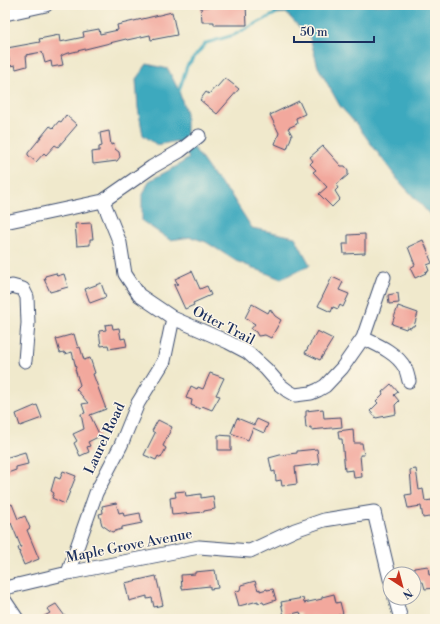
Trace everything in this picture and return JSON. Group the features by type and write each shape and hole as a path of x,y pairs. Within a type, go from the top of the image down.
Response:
{"street":[{"path":"5,14 46,5"},
{"path":"5,222 103,201 152,167 180,151 198,137"},
{"name":"Otter Trail","path":"103,201 120,243 125,274 139,295 173,318 247,352 266,369 280,385 295,395 311,393 325,386 342,368 363,338 384,277"},
{"path":"5,289 12,286 23,289 28,297 28,323 25,361"},
{"name":"Laurel Road","path":"68,573 96,493 121,446 138,403 164,361 173,318"},
{"path":"363,338 385,349 399,360 406,369 409,381"},
{"name":"Maple Grove Avenue","path":"5,588 68,573 199,547 250,552 295,530 324,520 374,512 387,566"},
{"path":"5,601 17,619"},
{"path":"397,606 401,619"}],"water":[{"path":"271,5 433,5 435,13 435,220 398,180 357,125 340,106 318,67 310,38 286,13 275,14"},
{"path":"147,64 168,69 179,91 186,113 186,137 213,175 231,195 252,228 295,237 310,265 281,279 236,261 206,242 191,237 170,240 142,221 142,197 149,181 189,158 177,141 157,145 143,135 138,108 136,79"}],"building":[{"path":"246,5 247,25 214,25 214,22 202,22 201,7"},
{"path":"172,12 177,35 151,40 150,35 126,39 65,54 61,56 63,65 52,67 51,61 45,63 42,52 26,55 27,66 16,69 15,65 10,66 7,48 40,42 39,39 59,35 60,42 84,37 83,32 99,29 100,34 118,30 117,25"},
{"path":"225,78 239,89 217,114 200,100 206,92 209,94"},
{"path":"299,101 305,114 296,118 297,124 288,128 292,135 287,149 275,144 279,133 270,115"},
{"path":"66,115 77,125 58,147 55,145 46,155 44,153 36,162 28,155 28,153 50,126 53,128 59,121 61,122"},
{"path":"109,131 111,145 114,144 120,157 117,161 93,164 92,152 99,151 99,147 102,146 100,133"},
{"path":"323,146 341,166 345,166 348,170 348,175 336,185 338,188 335,191 340,199 332,207 319,194 327,187 313,172 316,170 310,164 313,161 310,157"},
{"path":"91,223 93,239 90,239 90,245 77,246 75,224"},
{"path":"365,234 365,253 344,254 343,244 348,244 348,235"},
{"path":"423,240 432,263 427,265 429,271 415,278 410,268 415,265 408,247"},
{"path":"192,271 200,289 207,286 211,295 193,303 194,305 185,309 174,285 178,284 175,279"},
{"path":"56,273 57,276 64,274 68,287 50,292 44,279 46,279 45,276"},
{"path":"332,277 343,282 339,290 349,294 343,307 340,305 338,309 333,307 331,312 318,306"},
{"path":"101,283 106,297 90,303 85,289"},
{"path":"398,293 399,303 389,304 388,295"},
{"path":"252,304 268,313 270,309 275,316 281,320 271,338 265,335 258,336 256,332 251,329 255,324 245,318"},
{"path":"398,306 418,313 414,326 411,328 407,327 406,329 392,324"},
{"path":"112,324 113,329 119,328 121,339 125,338 127,346 109,349 108,345 101,346 99,331 106,330 105,325"},
{"path":"317,331 333,339 320,360 305,353"},
{"path":"74,334 78,348 80,347 84,360 90,358 95,373 93,374 106,409 90,415 100,436 88,442 90,446 87,447 89,452 80,456 74,443 77,441 73,434 84,429 81,414 85,413 82,404 88,403 76,389 80,385 72,352 65,354 64,352 60,353 56,339"},
{"path":"210,373 224,378 216,395 220,396 212,410 202,406 200,409 191,405 192,400 186,398 191,386 197,389 198,387 203,389"},
{"path":"391,384 398,392 394,395 399,401 395,405 396,414 376,418 370,411 378,403 376,401 383,394 382,392"},
{"path":"37,405 42,418 20,426 16,414"},
{"path":"323,409 324,418 341,417 342,427 311,430 311,427 306,428 306,411"},
{"path":"237,418 254,425 257,419 268,424 264,433 253,428 248,440 231,433"},
{"path":"158,420 172,427 163,446 166,448 161,458 158,456 156,460 144,455 155,433 152,431"},
{"path":"353,429 354,443 362,443 364,455 360,455 362,477 354,478 353,470 345,471 342,439 339,439 338,431"},
{"path":"218,435 231,436 231,450 218,450"},
{"path":"317,449 319,464 295,467 297,484 282,486 281,480 276,481 275,471 272,472 269,458 297,453 297,451"},
{"path":"25,452 28,464 16,467 16,470 5,474 5,458"},
{"path":"416,469 419,490 423,489 425,501 432,500 435,516 423,518 421,506 408,508 405,495 412,494 410,470"},
{"path":"63,471 76,476 65,504 52,498 54,493 51,491 55,477 60,479"},
{"path":"185,491 186,496 201,494 201,498 213,496 215,509 204,512 172,515 170,498 176,497 175,492"},
{"path":"116,503 119,513 123,512 124,516 140,513 142,523 122,527 122,529 112,532 102,525 99,514 103,513 102,506"},
{"path":"12,504 18,519 25,516 30,528 27,530 39,559 24,565 18,548 21,547 11,523 7,525 5,520 5,507"},
{"path":"428,566 429,575 435,574 435,588 425,589 422,582 422,567"},
{"path":"215,570 218,588 210,589 210,586 182,589 181,575"},
{"path":"156,576 163,605 154,607 152,598 147,599 147,596 129,601 125,583"},
{"path":"255,581 258,590 260,589 260,591 273,589 276,600 264,604 263,602 258,603 258,601 239,606 235,592 240,590 241,585"},
{"path":"334,594 336,603 340,602 343,614 328,619 302,619 300,612 284,616 281,602 303,598 304,603 322,599 322,597"},
{"path":"56,604 67,619 39,619 50,613 47,609"}],"waterway":[{"path":"179,91 187,66 206,43 234,35 275,14"}]}
